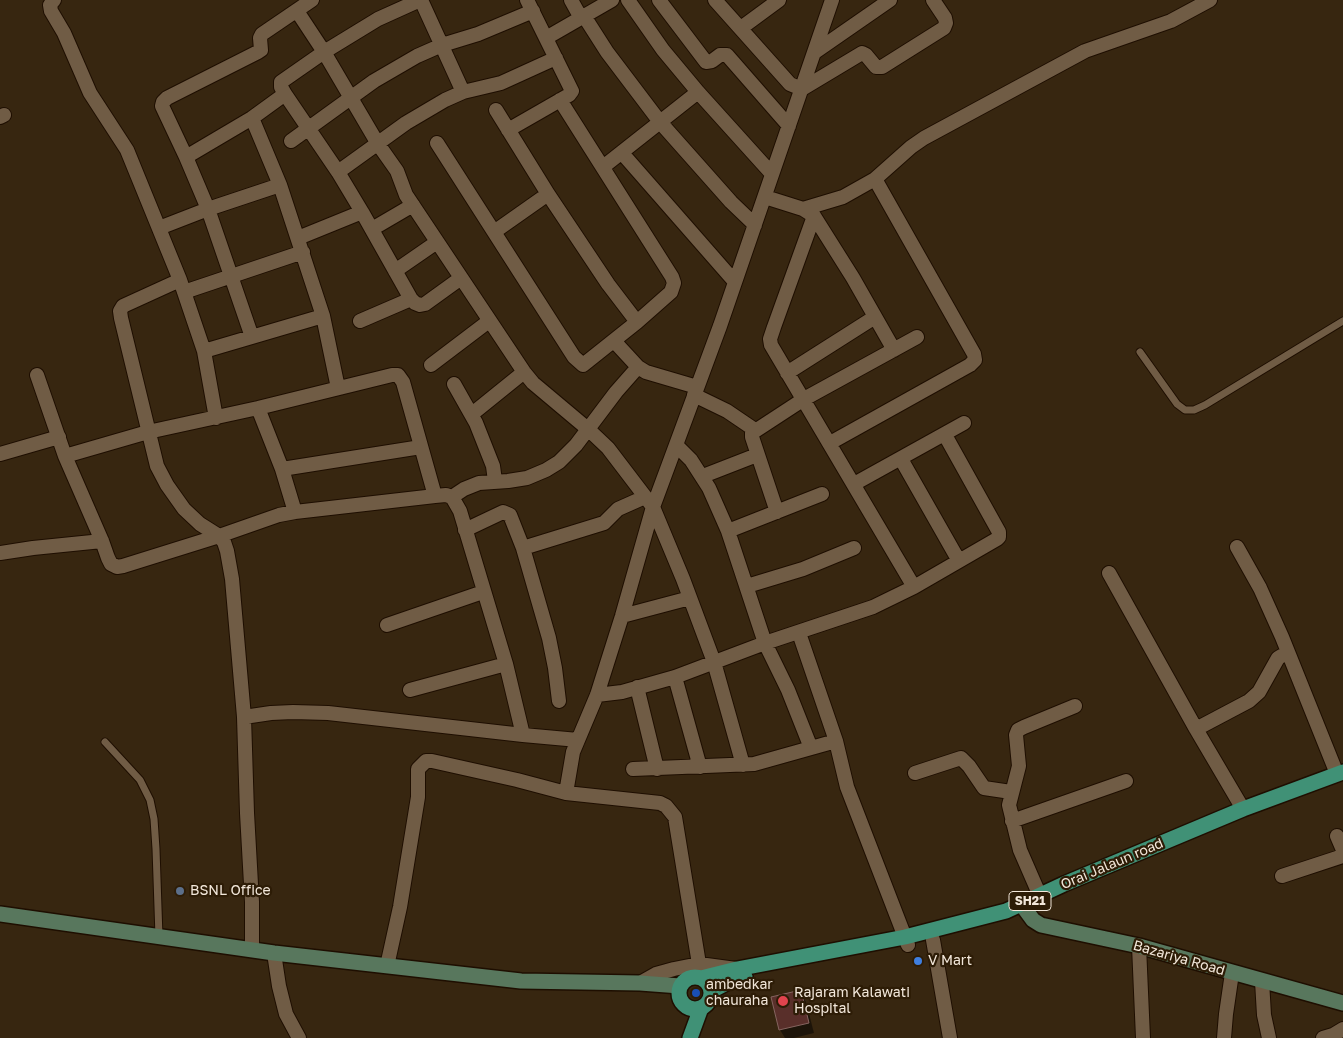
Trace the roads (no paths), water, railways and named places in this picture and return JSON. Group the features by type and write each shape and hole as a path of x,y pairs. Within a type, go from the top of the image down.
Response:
{"main road":[{"name":"Orai Jalaun road","path":"680,986 700,971 737,969 906,941 989,916 1024,908 1040,896 1073,880 1244,809 1341,776"},
{"path":"711,991 732,980 751,975 906,941 933,940 975,928 1341,776"},
{"path":"681,1038 694,1008 709,1001 711,991 700,971"},
{"path":"680,986 680,1001 694,1008"},
{"path":"690,1038 694,1008"}],"street":[{"path":"54,0 50,5 51,11 64,33 90,93 127,150 182,286 204,350 216,418"},
{"path":"252,337 208,209 162,106 167,98 261,50 260,38 262,34 312,0"},
{"path":"461,278 425,304 420,305 411,299 338,172 285,94 280,82 378,19 420,0 463,92"},
{"path":"571,0 607,52 660,122 731,202 755,224"},
{"path":"546,38 612,0"},
{"path":"628,0 663,50 772,174"},
{"path":"659,0 706,62 712,61 720,55 727,55 789,126"},
{"path":"715,0 790,84 802,89"},
{"path":"566,793 573,752 597,694 622,616 649,502 676,445 696,391 832,0"},
{"path":"815,52 890,0"},
{"path":"914,588 773,349 770,339 809,213 843,197 875,178 910,147 947,124 1084,51 1171,21 1210,0"},
{"path":"741,28 774,2"},
{"path":"802,89 862,53 866,54 876,67 882,67 944,28 946,24 945,18 938,2"},
{"path":"291,141 388,72 442,45 478,34 530,6 572,91 508,130"},
{"path":"297,11 324,52 378,144 397,171 402,188 524,372 533,383 608,448 649,502 690,598 714,662 743,764"},
{"path":"338,172 424,112 463,92 501,83 556,58"},
{"path":"603,167 698,92"},
{"path":"186,157 252,118 285,94"},
{"path":"437,143 582,365 614,341 671,292 674,283 560,100"},
{"path":"496,110 548,194 608,284 636,322"},
{"path":"252,118 280,185 324,316 338,388"},
{"path":"622,153 735,282"},
{"path":"830,443 970,365 975,360 965,338 875,178"},
{"path":"159,228 280,185"},
{"path":"494,232 548,194"},
{"path":"765,197 809,213 894,350"},
{"path":"372,229 413,205"},
{"path":"298,238 362,212"},
{"path":"395,270 438,242"},
{"path":"252,950 252,902 244,717 232,579 227,551 224,542 219,536 200,524 184,508 167,485 157,466 120,312 123,306 130,302 182,286 232,276 303,252"},
{"path":"360,320 411,299"},
{"path":"204,350 324,316"},
{"path":"788,373 875,317"},
{"path":"431,365 488,320"},
{"path":"777,512 752,433 804,399 917,337"},
{"path":"614,341 638,367 646,372 696,391 755,430"},
{"path":"452,498 464,489 479,483 508,482 527,478 559,462 589,430 603,408 638,367"},
{"path":"472,414 524,372"},
{"path":"37,375 65,456 108,558 111,564 117,567 219,536 279,515 435,496 446,495 452,498 460,511 506,664 523,735"},
{"path":"65,456 148,432 398,375 404,382 435,496"},
{"path":"454,384 472,414 493,466 495,481"},
{"path":"258,408 282,469 295,512"},
{"path":"854,484 964,423"},
{"path":"597,694 622,692 675,677 765,643 800,633 873,607 914,588 997,539 999,532 945,435"},
{"path":"0,454 59,437"},
{"path":"676,445 703,476 728,532 765,643 788,690 811,748"},
{"path":"282,469 421,446"},
{"path":"703,476 758,455"},
{"path":"901,459 959,561"},
{"path":"728,532 822,494"},
{"path":"522,548 604,523 618,509 649,502"},
{"path":"465,530 503,512 510,515 522,548 548,638 555,668 559,701"},
{"path":"0,553 102,541"},
{"path":"1237,547 1260,588 1341,776"},
{"path":"747,586 803,568 854,548"},
{"path":"1108,572 1196,729 1244,809"},
{"path":"387,625 483,592"},
{"path":"622,616 690,598"},
{"path":"800,633 836,741 849,794 906,941"},
{"path":"1196,729 1249,701 1259,692 1278,658 1288,652"},
{"path":"410,690 506,664"},
{"path":"675,677 700,767"},
{"path":"637,687 657,768"},
{"path":"1040,896 1020,850 1009,805 1019,766 1016,735 1018,730 1075,706"},
{"path":"244,717 271,713 328,713 578,740"},
{"path":"633,769 754,764 836,741"},
{"path":"915,774 961,758 984,788 1012,792"},
{"path":"387,966 400,907 418,797 418,769 426,761 432,761 566,793 660,803 672,811 681,849 700,971 665,971 640,983"},
{"path":"1012,821 1126,780"},
{"path":"1337,836 1343,850"},
{"path":"1282,876 1343,856"},
{"name":"Bazariya Road","path":"1024,908 1033,920 1040,925 1139,946 1343,1003"},
{"path":"0,914 274,953 521,981 640,983 680,986"},
{"path":"933,940 950,1038"},
{"path":"1139,946 1143,1038"},
{"path":"274,953 286,1014 299,1038"},
{"path":"1224,1038 1232,973"},
{"path":"1262,981 1264,1015 1269,1038"},
{"path":"1323,1038 1340,1032 1343,1029"}],"lane":[{"path":"1140,352 1178,404 1184,410 1194,410 1343,321"},
{"path":"105,742 140,780 150,800 154,819 159,937"}],"place":[{"name":"BSNL Office","path":"180,891"},
{"name":"V Mart","path":"918,961"},
{"name":"ambedkar chauraha","path":"696,993"},
{"name":"Rajaram Kalawati Hospital","path":"783,1001"}]}
